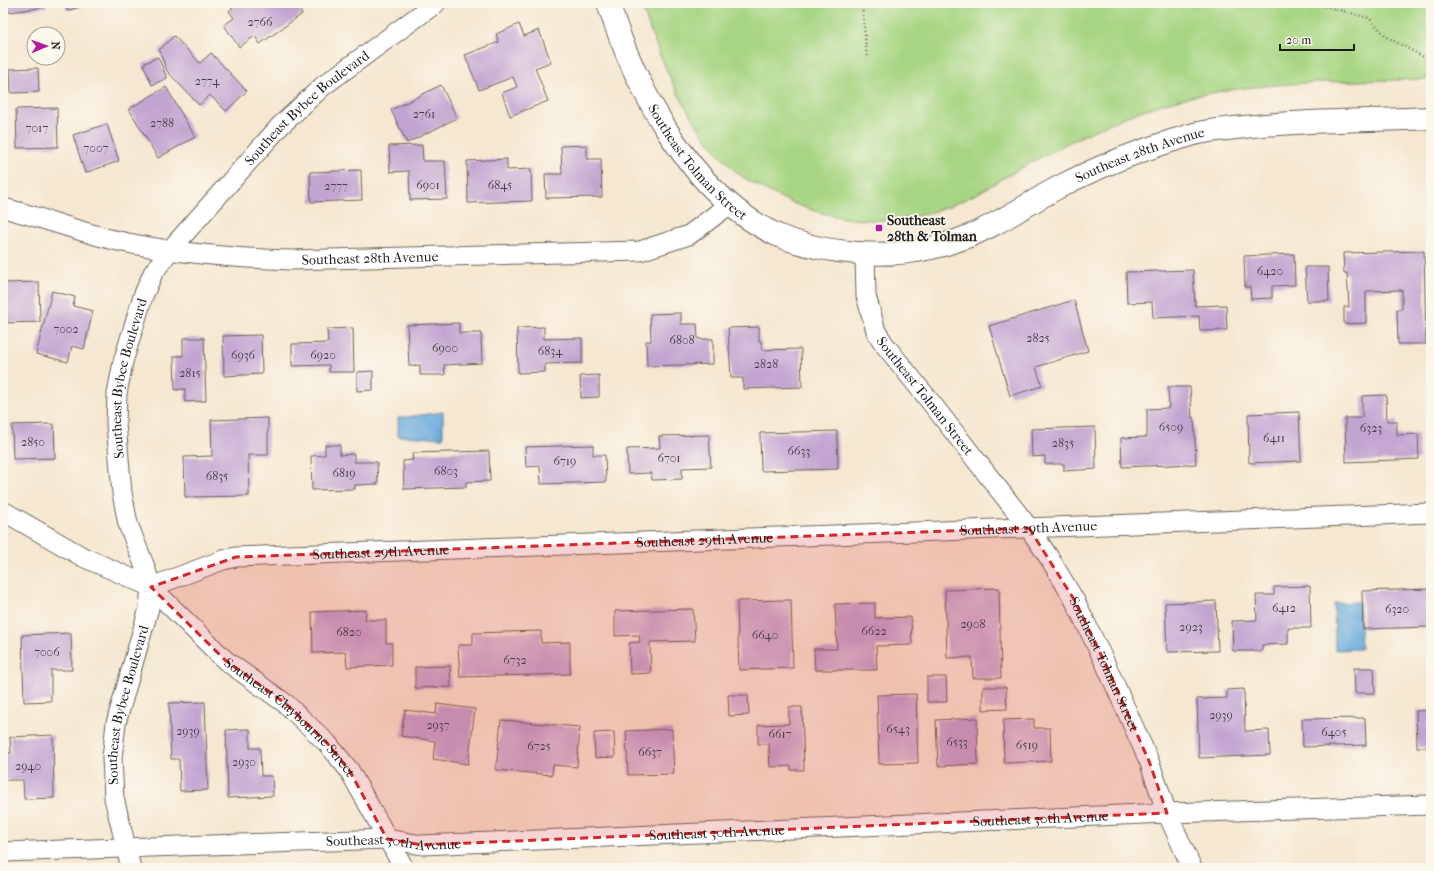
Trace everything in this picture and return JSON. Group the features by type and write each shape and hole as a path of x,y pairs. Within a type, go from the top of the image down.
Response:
{"main road":[{"name":"Southeast Tolman Street","path":"608,3 623,46 642,86 670,135 707,182 730,204 753,221 777,234 811,246 840,252 865,254"},
{"name":"Southeast 28th Avenue","path":"865,254 896,254 933,247 961,239 984,230 1059,187 1098,169 1137,153 1194,134 1290,123 1431,118"}],"street":[{"name":"Southeast Bybee Boulevard","path":"131,868 114,798 112,758 116,723 149,608 151,586 128,524 118,448 117,394 125,356 142,296 153,273 170,250 285,121 323,86 436,3"},
{"name":"Southeast 28th Avenue","path":"3,208 84,232 170,250 290,260 640,251 689,235 730,204"},
{"name":"Southeast Tolman Street","path":"865,254 866,296 876,331 884,344 1029,528 1050,559 1085,623 1149,761 1167,813 1192,868"},
{"path":"3,511 83,557 151,586"},
{"name":"Southeast 29th Avenue","path":"151,586 222,560 236,557 1431,513"},
{"name":"Southeast Claybourne Street","path":"151,586 225,660 286,704 327,742 349,770 368,801 387,839 404,868"},
{"name":"Southeast 30th Avenue","path":"3,852 387,839 422,846 1167,813 1431,805"}],"path":[{"path":"862,3 868,59"},
{"path":"1313,3 1369,18 1387,37 1431,61"}],"highlighted area":[{"path":"1029,528 1075,601 1106,665 1149,761 1167,813 422,845 387,839 349,770 327,743 286,704 225,660 151,587 236,557"}],"green space":[{"path":"641,3 1431,3 1431,79 1261,86 1194,96 1143,110 1088,133 1035,160 976,194 937,211 913,217 888,220 864,220 839,217 815,211 791,202 740,175 722,158 692,118 679,96 658,50"}],"water":[{"path":"443,412 443,438 398,436 398,418"},
{"path":"1359,602 1361,649 1335,650 1334,603"}],"building":[{"path":"3,3 46,3 46,7 3,13"},
{"path":"64,3 81,3 82,6 67,11"},
{"path":"239,3 294,3 302,14 260,44 255,36 239,47 224,25 234,18 229,11"},
{"path":"519,24 524,36 539,30 551,62 535,68 548,101 510,116 502,93 517,87 513,77 479,90 465,55 499,42 496,34"},
{"path":"174,36 200,63 211,53 247,91 226,111 210,95 199,105 167,71 159,50"},
{"path":"158,57 167,78 152,85 143,64"},
{"path":"38,68 39,92 11,93 10,69"},
{"path":"441,85 457,118 407,143 391,110"},
{"path":"166,87 195,137 158,158 129,109"},
{"path":"57,108 58,147 17,148 16,109"},
{"path":"107,124 119,161 85,173 73,135"},
{"path":"422,145 423,161 445,161 447,199 410,200 409,171 390,172 389,146"},
{"path":"587,145 587,159 601,159 602,197 546,198 545,174 562,174 561,146"},
{"path":"507,159 507,170 531,169 532,201 468,203 467,161"},
{"path":"361,170 362,200 311,202 310,172"},
{"path":"1424,251 1426,344 1398,344 1397,309 1402,309 1402,290 1366,291 1366,323 1344,324 1344,307 1349,307 1347,273 1344,273 1343,253"},
{"path":"1294,254 1295,285 1272,286 1272,298 1251,299 1250,287 1245,287 1244,256"},
{"path":"1305,267 1328,267 1329,301 1307,301"},
{"path":"1193,270 1195,306 1226,305 1227,330 1200,331 1199,316 1153,318 1152,302 1127,303 1126,272"},
{"path":"39,282 40,322 3,323 3,283"},
{"path":"52,291 75,297 73,306 93,311 84,349 72,346 68,362 36,354"},
{"path":"1074,300 1088,351 1036,367 1042,386 1010,396 989,326"},
{"path":"681,313 681,324 697,324 698,339 713,339 713,364 647,366 646,341 651,341 650,314"},
{"path":"459,323 459,333 481,333 482,363 444,365 445,375 420,375 420,365 409,366 407,325"},
{"path":"544,327 544,339 582,338 582,363 545,364 545,372 518,373 517,328"},
{"path":"759,327 759,341 761,341 762,350 801,349 802,387 743,389 743,378 731,378 728,328"},
{"path":"353,328 354,372 329,372 329,365 292,366 292,344 328,343 327,329"},
{"path":"261,335 262,374 224,376 223,336"},
{"path":"183,338 204,338 206,401 185,402 185,389 175,390 174,356 183,356"},
{"path":"373,371 373,390 357,391 357,372"},
{"path":"599,375 599,397 581,398 580,376"},
{"path":"1168,387 1190,387 1192,418 1194,418 1196,464 1122,467 1121,438 1147,437 1147,409 1169,408"},
{"path":"1386,395 1387,421 1397,421 1397,435 1418,434 1419,459 1346,462 1345,418 1362,418 1362,396"},
{"path":"1299,412 1301,461 1249,463 1248,414"},
{"path":"268,418 268,455 248,455 249,496 185,497 184,457 212,456 211,420"},
{"path":"54,424 55,458 13,459 12,425"},
{"path":"1095,427 1096,469 1064,471 1064,464 1045,464 1045,456 1032,457 1031,429"},
{"path":"837,431 838,469 761,471 760,433"},
{"path":"709,435 711,467 682,468 682,479 652,480 651,473 628,474 627,449 660,448 659,436"},
{"path":"325,445 340,445 340,455 354,454 354,462 377,462 378,484 355,485 355,489 312,490 311,456 325,455"},
{"path":"593,445 593,455 605,455 606,482 541,484 540,466 526,467 525,447"},
{"path":"489,451 490,481 466,482 466,487 404,489 403,461 413,460 412,453"},
{"path":"1310,586 1311,628 1288,628 1288,644 1262,645 1262,651 1233,651 1232,621 1257,620 1256,595 1274,595 1274,587"},
{"path":"999,588 1001,678 973,678 972,657 947,658 945,590"},
{"path":"1431,589 1431,633 1429,627 1363,629 1362,591"},
{"path":"791,600 793,668 739,670 737,601"},
{"path":"1216,601 1218,651 1167,652 1165,603"},
{"path":"875,603 875,618 911,617 912,645 876,646 877,670 815,670 814,649 837,649 835,604"},
{"path":"693,609 695,641 650,642 651,673 630,674 629,643 640,642 639,635 615,636 615,611"},
{"path":"366,610 365,620 386,620 386,643 392,643 392,665 347,667 346,652 313,653 312,612"},
{"path":"541,631 541,643 570,642 570,674 460,677 458,645 473,645 473,633"},
{"path":"71,633 72,670 51,670 51,701 24,702 22,635"},
{"path":"450,666 451,687 415,688 415,667"},
{"path":"1354,668 1374,668 1375,693 1355,693"},
{"path":"927,677 946,677 947,702 927,702"},
{"path":"983,687 1006,687 1007,709 983,710"},
{"path":"1244,689 1245,731 1269,730 1270,755 1199,758 1197,699 1227,698 1227,690"},
{"path":"916,694 918,763 879,764 877,695"},
{"path":"728,695 748,695 749,715 729,716"},
{"path":"205,702 208,790 180,791 179,759 171,759 169,703"},
{"path":"437,704 475,709 468,764 433,759 435,741 401,736 405,710 436,714"},
{"path":"789,707 802,707 804,770 791,770 791,766 770,767 769,744 758,744 758,725 789,724"},
{"path":"1431,710 1431,747 1417,747 1416,711"},
{"path":"977,718 978,764 938,766 936,720"},
{"path":"1365,718 1366,745 1303,747 1302,719"},
{"path":"1034,719 1034,728 1050,728 1051,761 1004,763 1003,720"},
{"path":"501,720 580,727 577,767 553,765 552,775 496,770"},
{"path":"250,729 250,748 260,748 261,776 272,776 273,796 228,798 226,730"},
{"path":"672,729 674,774 628,775 626,731"},
{"path":"614,732 615,757 595,758 594,733"},
{"path":"53,735 54,798 24,799 23,780 3,780 3,753 11,753 10,737"}],"place":[{"name":"Southeast 28th & Tolman","path":"879,228"}]}
